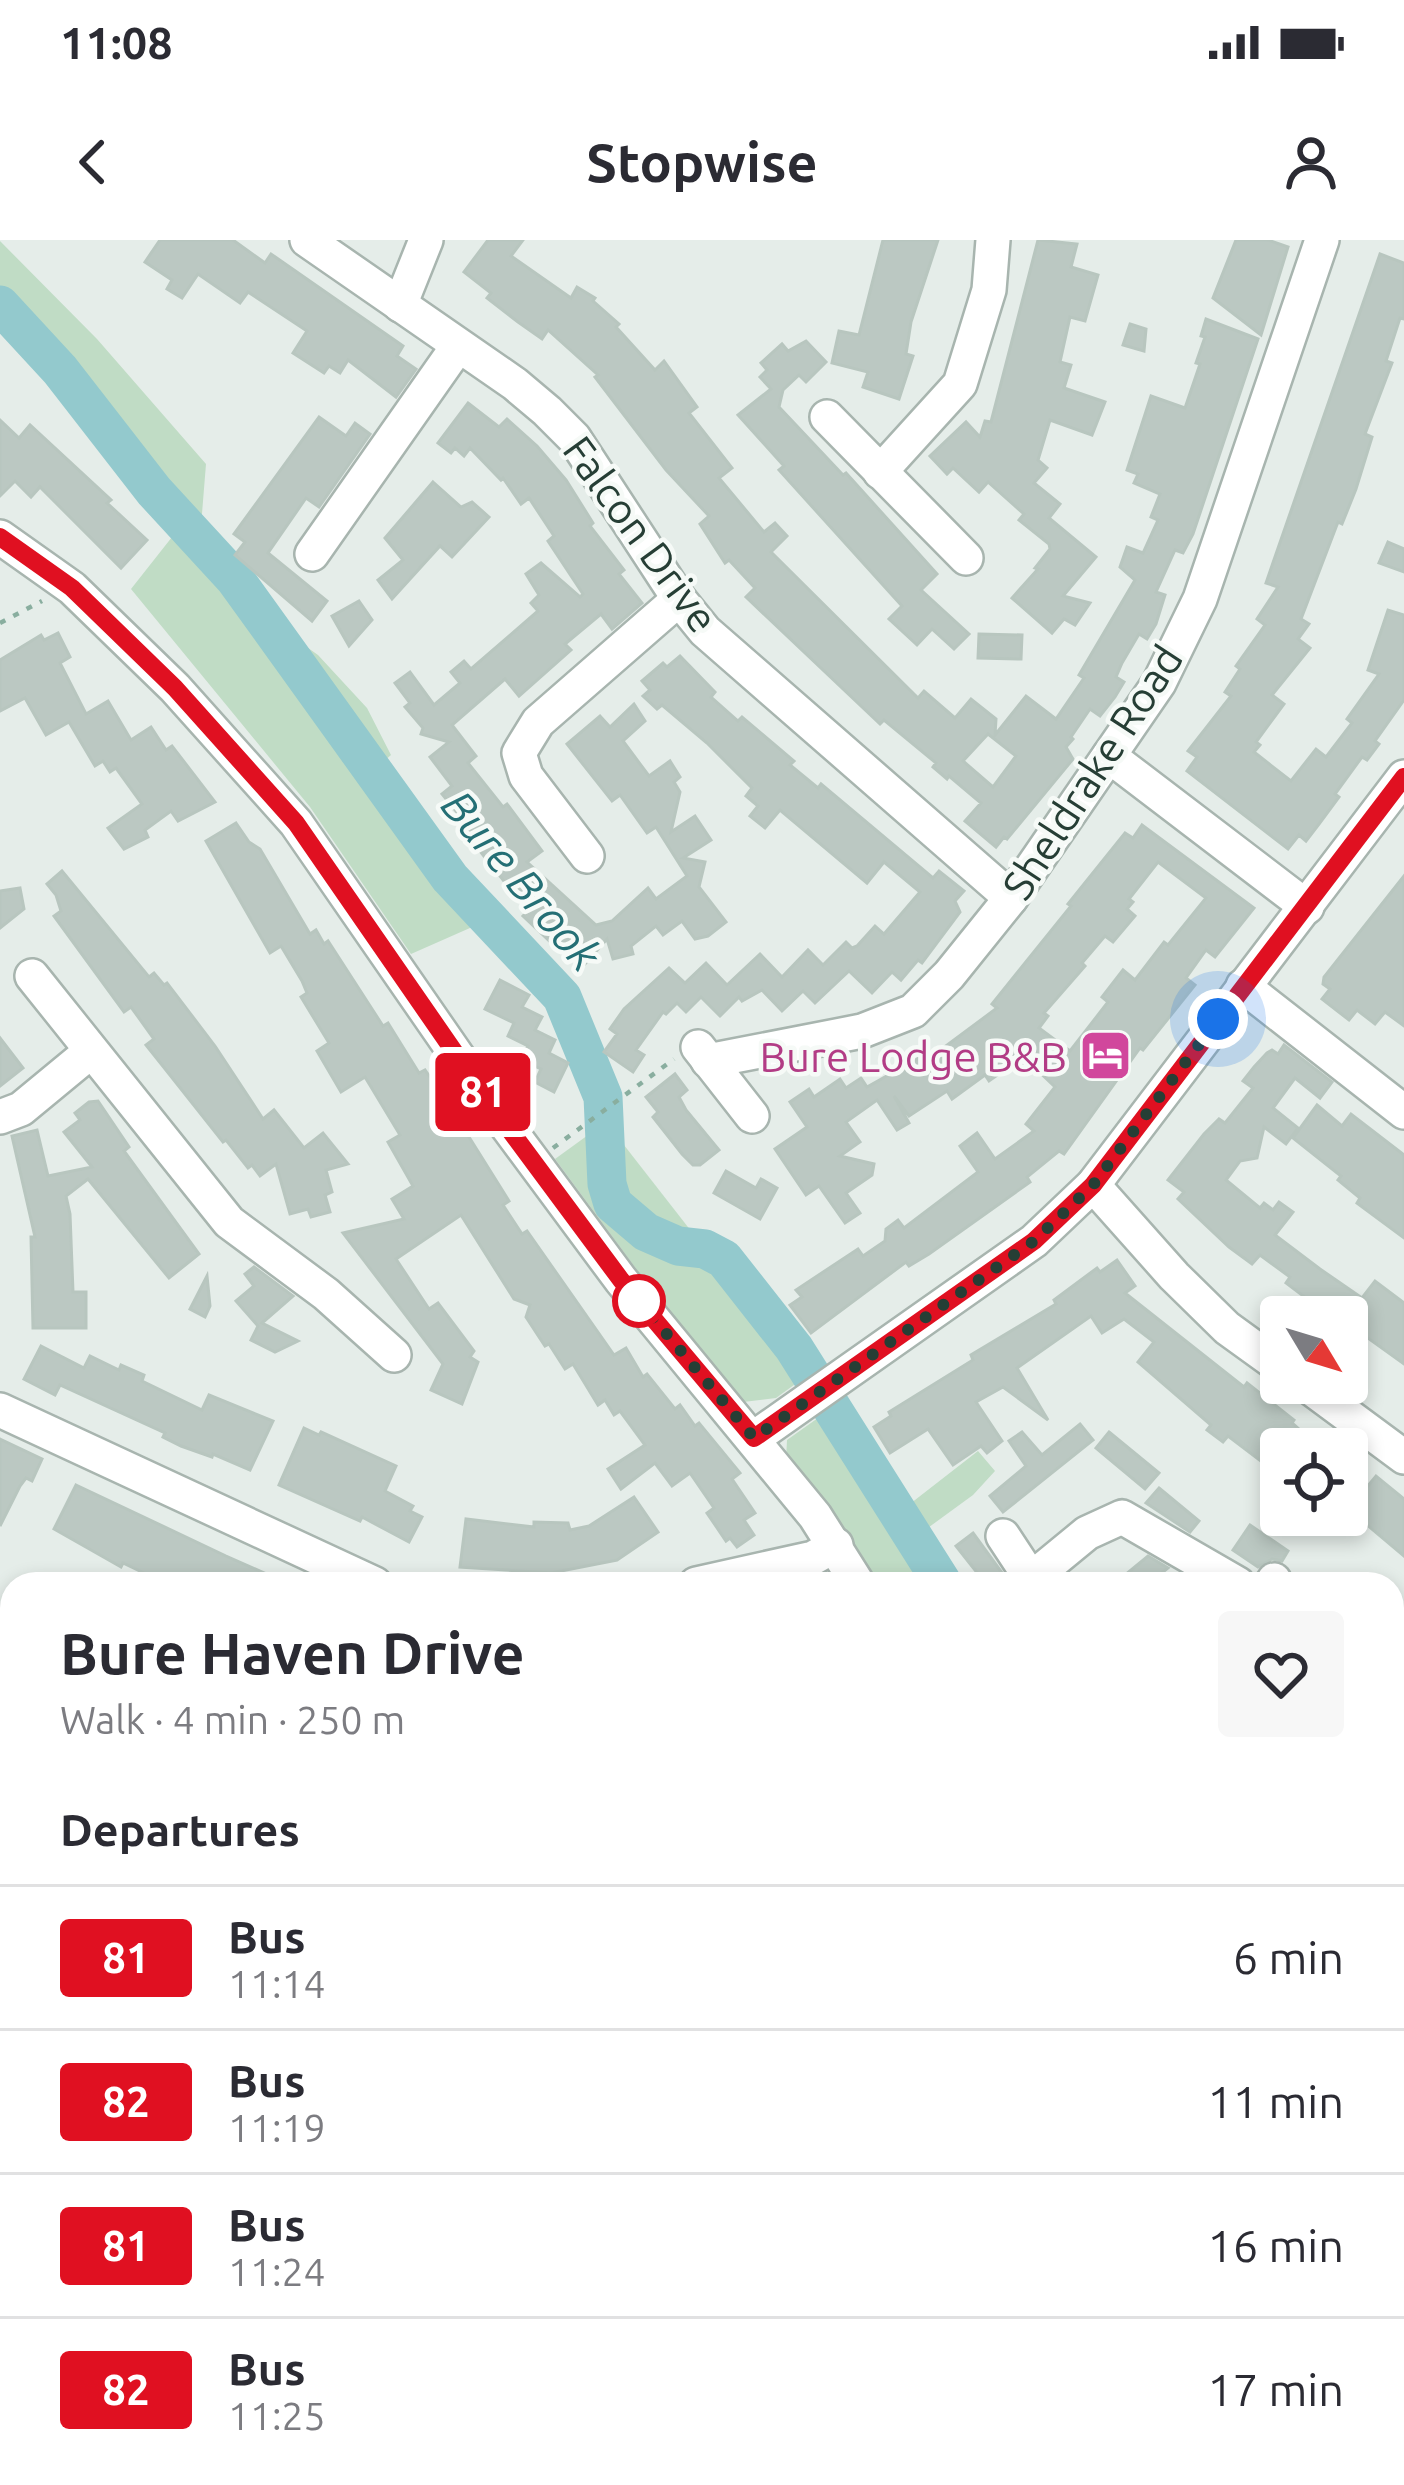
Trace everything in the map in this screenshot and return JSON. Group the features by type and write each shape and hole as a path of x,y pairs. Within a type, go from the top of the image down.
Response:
{"street":[{"name":"Falcon Drive","path":"307,240 514,384 574,438 705,631 1011,898"},
{"path":"400,305 426,240"},
{"path":"880,472 960,384 988,290 993,240"},
{"name":"Sheldrake Road","path":"702,1052 862,1031 913,1011 949,975 1011,898 1159,683 1200,599 1322,240"},
{"path":"312,554 458,346"},
{"path":"827,417 967,558"},
{"path":"0,537 72,588 175,688 296,823 533,1162 621,1280 754,1438 851,1572"},
{"path":"586,856 526,776 519,753 538,722 679,599"},
{"path":"1109,756 1307,907"},
{"path":"754,1438 1034,1241 1093,1185 1243,986 1400,793"},
{"path":"32,976 229,1222 326,1294 394,1355"},
{"path":"1243,986 1404,1112"},
{"path":"0,1117 21,1109 90,1052"},
{"path":"702,1052 752,1116"},
{"path":"1093,1185 1213,1315 1260,1351"},
{"path":"1332,1404 1404,1457"},
{"path":"0,1410 349,1572"},
{"path":"1037,1572 1087,1533 1122,1517 1217,1572"},
{"path":"1004,1536 1023,1572"},
{"path":"750,1572 813,1558 836,1545"}],"path":[{"path":"0,623 52,597"},
{"path":"533,1162 674,1060 702,1052"}],"green space":[{"path":"0,241 97,339 206,464 201,526 294,638 318,655 367,708 391,755 383,762 484,908 479,924 411,954 310,807 131,589 187,518 0,298"},
{"path":"606,1122 805,1377 776,1398 735,1403 555,1159"},
{"path":"839,1403 906,1507 978,1451 995,1471 973,1495 925,1530 948,1572 868,1572 835,1519 786,1460 787,1440"}],"building":[{"path":"160,240 233,240 265,263 271,254 403,346 397,356 416,369 396,397 348,360 340,373 329,366 324,373 293,353 307,331 248,292 240,303 198,274 182,298 167,289 172,280 145,262"},
{"path":"488,240 523,240 511,256 571,298 577,287 595,298 655,370 664,361 697,407 689,413 732,468 719,478 764,532 775,523 787,536 771,552 918,698 924,691 955,718 971,699 996,719 995,735 1026,696 1056,719 1084,678 1079,675 1135,580 1120,567 1127,547 1143,553 1158,520 1151,517 1160,494 1134,483 1138,474 1127,470 1151,396 1185,408 1200,364 1196,363 1206,319 1258,339 1193,534 1183,553 1175,550 1156,592 1165,595 1156,624 1147,639 1139,634 1122,663 1116,677 1124,682 1115,697 1100,716 1090,709 1071,737 1066,747 1073,759 996,847 965,821 981,803 949,776 947,779 933,767 936,763 884,720 880,724 746,597 755,588 729,560 725,563 700,524 709,516 666,470 595,377 598,375 548,330 542,339 518,322 464,272","holes":["988,734 1016,756 993,787 963,761"]},
{"path":"883,240 938,240 911,322 906,354 913,356 899,399 863,387 868,372 832,363 839,331 859,335"},
{"path":"1038,240 1077,244 1071,267 1098,275 1085,321 1070,317 1060,362 1071,365 1064,388 1105,402 1092,435 1050,420 1038,460 1047,468 1034,483 1060,504 1049,518 1096,557 1063,596 1090,603 1075,625 1064,619 1052,633 1012,598 1038,569 1049,544 1019,520 1024,514 988,482 979,492 953,468 947,474 930,456 966,422 980,437 985,421 991,422"},
{"path":"1236,240 1268,240 1288,247 1261,335 1213,298"},
{"path":"1380,254 1404,263 1404,319 1400,318 1386,361 1392,363 1365,434 1372,437 1356,489 1342,524 1338,522 1301,619 1309,624 1298,639 1310,648 1272,695 1284,704 1256,742 1260,745 1254,752 1291,781 1316,749 1326,757 1352,723 1347,719 1379,674 1368,670 1388,610 1404,615 1404,700 1375,741 1379,744 1367,760 1362,757 1306,841 1299,835 1288,849 1187,771 1197,757 1188,751 1231,696 1225,692 1240,669 1236,666 1265,625 1257,619 1278,587 1266,583"},
{"path":"1130,324 1146,329 1144,351 1123,345"},
{"path":"806,341 826,362 806,382 799,375 783,390 779,407 937,574 921,590 969,634 954,649 932,629 917,645 889,619 902,606 779,470 784,466 738,415 771,389 760,377 767,370 761,363 782,344 788,351"},
{"path":"468,403 499,427 507,419 537,446 566,480 593,523 590,526 624,570 619,574 642,603 612,629 601,614 565,644 571,650 519,696 505,679 452,725 476,756 468,763 542,851 527,862 596,925 612,921 648,888 656,899 687,876 656,827 647,833 620,795 612,801 567,744 600,716 610,727 634,704 645,721 623,741 649,776 670,761 680,777 674,782 680,792 671,832 695,816 711,840 683,858 705,862 699,887 726,922 708,936 695,939 682,921 663,935 656,926 631,946 633,954 613,959 607,939 585,964 564,946 560,951 523,916 528,911 455,820 460,816 442,794 452,786 430,757 449,742 421,734 423,728 405,707 410,703 395,683 410,672 434,705 460,683 451,672 464,661 471,669 538,611 531,603 539,595 526,574 541,563 580,597 583,594 548,541 554,536 529,498 521,504 503,478 470,448 464,456 438,443"},
{"path":"319,417 346,436 355,423 370,434 319,507 306,498 268,553 327,601 312,621 235,555 245,542 234,534"},
{"path":"0,420 19,438 30,425 147,540 121,568 40,487 31,497 15,481 0,496"},
{"path":"433,482 461,507 472,502 489,517 452,557 440,546 392,599 378,580 403,560 385,538"},
{"path":"1388,542 1404,549 1404,572 1379,563"},
{"path":"359,601 372,620 349,646 332,616"},
{"path":"58,633 70,657 60,663 86,714 108,701 131,740 151,727 166,750 172,746 215,802 178,821 171,811 145,830 148,837 124,849 108,828 142,804 116,768 110,772 103,761 95,766 69,722 46,735 25,698 0,711 0,660 41,635 44,640"},
{"path":"979,634 1022,635 1021,659 978,658"},
{"path":"680,656 715,692 711,697 794,761 790,765 818,788 821,784 933,878 939,871 964,891 955,901 960,912 922,963 918,960 901,980 892,972 872,993 849,971 815,1003 803,991 782,1011 762,990 742,1001 739,997 720,1016 701,997 686,1012 677,1003 663,1012 636,1050 644,1055 633,1072 604,1052 617,1034 610,1029 624,1009 669,968 685,983 706,963 727,985 760,954 782,977 808,950 823,965 846,942 857,946 875,926 884,934 920,892 884,862 867,883 780,810 765,828 750,816 758,806 746,796 752,788 662,705 657,709 643,696 650,690 642,681"},
{"path":"236,823 260,849 310,934 316,930 324,944 328,941 383,1026 388,1023 419,1073 425,1070 509,1201 503,1205 522,1234 527,1231 614,1355 626,1348 643,1377 647,1374 675,1409 680,1405 695,1426 699,1423 740,1473 732,1479 755,1513 744,1520 754,1535 737,1547 730,1538 726,1541 707,1513 714,1508 690,1473 672,1486 655,1463 621,1489 608,1469 645,1445 620,1411 614,1415 605,1400 598,1405 573,1364 565,1369 549,1344 545,1346 526,1317 530,1305 514,1299 461,1215 396,1259 429,1309 438,1303 474,1351 470,1357 478,1362 462,1404 431,1390 443,1364 343,1233 404,1219 392,1199 413,1186 388,1142 400,1135 365,1077 341,1092 317,1051 329,1043 301,997 307,993 302,981 281,946 270,953 206,841"},
{"path":"1142,825 1254,908 1215,957 1206,950 1186,978 1195,985 1140,1048 1064,1154 1059,1151 1027,1177 1030,1182 929,1254 909,1266 906,1262 811,1333 790,1305 802,1297 796,1290 858,1249 863,1256 885,1241 886,1229 898,1220 904,1228 978,1172 960,1146 977,1133 995,1159 1034,1131 1026,1124 1055,1087 1033,1066 1026,1073 1016,1062 989,1081 985,1075 952,1099 947,1091 909,1116 894,1096 909,1123 897,1130 877,1100 846,1122 860,1142 840,1156 874,1164 872,1175 846,1193 860,1213 845,1223 819,1186 806,1195 775,1149 807,1127 790,1102 809,1089 814,1097 840,1079 846,1088 861,1078 867,1087 919,1058 923,1063 997,1008 992,1004 1071,906 1068,904 1125,833 1133,838","holes":["1158,862 1206,898 1135,980 1123,970 1102,997 1108,1002 1070,1051 1039,1028 1048,1016 1044,1013 1105,936 1113,942 1135,916 1127,909 1133,902 1129,899"]},
{"path":"62,871 149,977 154,973 167,983 263,1119 274,1110 304,1148 323,1133 348,1164 326,1170 332,1192 325,1195 330,1212 311,1217 308,1209 290,1214 276,1164 260,1176 252,1165 248,1168 146,1045 154,1039 131,1007 124,1012 54,916 61,911 47,884"},
{"path":"1404,876 1404,1026 1385,1012 1375,1024 1357,1010 1349,1020 1322,999 1330,989 1323,984 1324,977"},
{"path":"20,888 24,909 0,928 0,891"},
{"path":"500,980 529,995 522,1007 542,1017 535,1030 555,1040 549,1053 568,1063 554,1092 535,1082 541,1069 521,1060 528,1046 508,1036 514,1023 485,1009"},
{"path":"0,1038 23,1068 0,1086"},
{"path":"1284,1045 1332,1082 1320,1098 1295,1078 1273,1108 1298,1128 1286,1144 1264,1127 1257,1158 1240,1161 1226,1180 1260,1208 1264,1203 1273,1210 1279,1202 1293,1212 1275,1235 1359,1296 1303,1296 1286,1283 1290,1277 1260,1255 1252,1264 1229,1247 1178,1199 1184,1192 1168,1180 1204,1134 1219,1119 1225,1123 1253,1088 1243,1081 1254,1067 1272,1050 1278,1054"},
{"path":"675,1074 687,1090 679,1097 686,1110 719,1150 700,1165 693,1165 682,1154 653,1117 658,1112 646,1097"},
{"path":"98,1101 129,1147 124,1151 199,1254 169,1278 88,1179 66,1196 73,1292 86,1292 86,1328 33,1328 31,1237 35,1237 12,1136 37,1130 48,1176 92,1167 64,1132 80,1120 75,1113"},
{"path":"1317,1105 1342,1126 1351,1114 1404,1155 1404,1238 1357,1203 1360,1198 1338,1180 1341,1176 1293,1138"},
{"path":"726,1171 756,1188 761,1179 777,1188 760,1219 714,1193"},
{"path":"1117,1260 1135,1286 1125,1293 1244,1387 1247,1383 1260,1393 1260,1404 1274,1404 1298,1428 1260,1428 1260,1460 1228,1436 1223,1442 1207,1430 1211,1425 1138,1362 1154,1342 1124,1319 1102,1333 1091,1316 1017,1368 1048,1420 1003,1387 976,1402 1002,1441 987,1453 981,1446 953,1465 928,1429 890,1453 874,1427 891,1416 889,1412 1056,1304 1054,1300 1097,1268 1100,1272"},
{"path":"254,1267 293,1296 262,1323 298,1341 275,1352 251,1340 258,1326 236,1301 254,1286 245,1274"},
{"path":"207,1276 210,1306 205,1317 190,1309"},
{"path":"1375,1281 1404,1303 1404,1364 1368,1338 1368,1296 1364,1296"},
{"path":"41,1346 84,1368 90,1356 119,1370 121,1365 144,1375 142,1381 202,1410 209,1395 273,1421 250,1470 181,1446 163,1437 165,1433 60,1385 55,1395 24,1379"},
{"path":"1080,1424 1093,1440 1003,1512 990,1496 1026,1466 1009,1441 1022,1432 1042,1455"},
{"path":"304,1428 396,1466 385,1491 413,1506 410,1511 422,1517 409,1542 362,1517 360,1521 279,1485"},
{"path":"1109,1432 1159,1473 1145,1489 1096,1448"},
{"path":"0,1439 42,1459 32,1481 26,1478 20,1486 0,1526"},
{"path":"1376,1476 1404,1499 1404,1556 1368,1526 1368,1486"},
{"path":"76,1485 262,1572 142,1572 123,1563 121,1567 54,1529"},
{"path":"1159,1488 1199,1521 1190,1532 1146,1503"},
{"path":"634,1497 658,1532 617,1560 556,1572 460,1567 466,1519 534,1527 534,1522 568,1523 570,1530 589,1526"},
{"path":"1250,1525 1288,1551 1282,1561 1272,1559 1258,1567 1233,1550"},
{"path":"973,1533 1001,1572 977,1572 956,1546"},
{"path":"1148,1556 1168,1568 1163,1572 1129,1572"}],"waterway":[{"name":"Bure Brook","path":"0,305 60,370 154,491 235,579 450,878 562,997 603,1097 607,1184 613,1204 646,1232 724,1259 794,1348 935,1572"}],"bus line":[{"name":"81","path":"0,537 72,588 175,688 296,823 489,1102 621,1280 754,1438 1034,1241 1093,1185 1404,777"}],"place":[{"name":"Bure Lodge B&B","path":"1106,1056"}],"route":[{"path":"639,1301 754,1438 1034,1241 1093,1185 1218,1019"}]}
